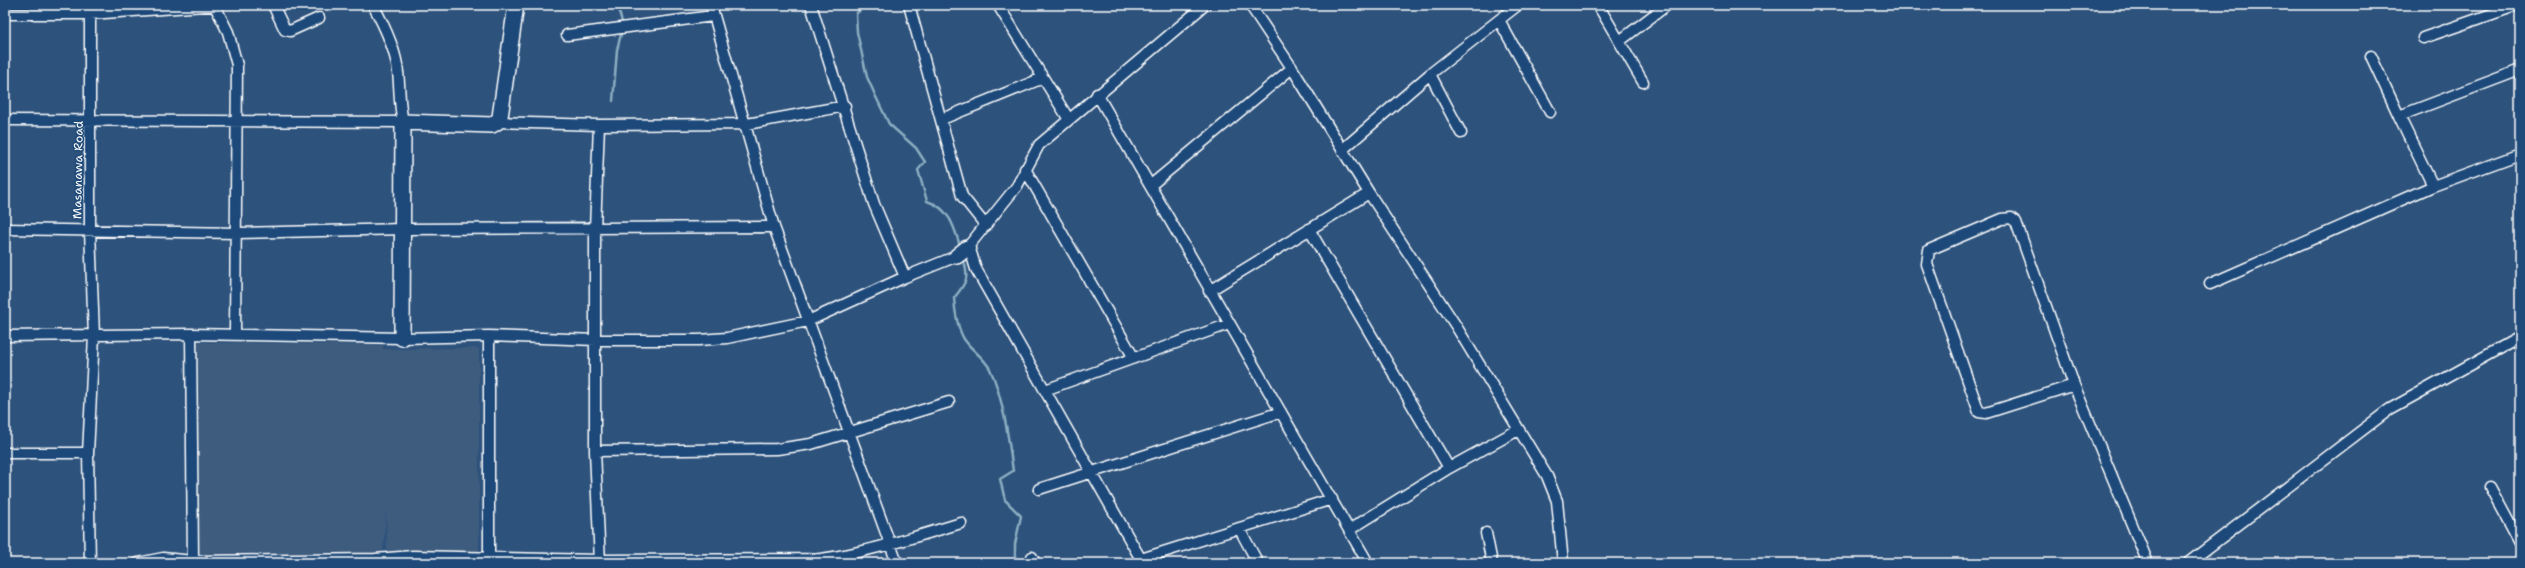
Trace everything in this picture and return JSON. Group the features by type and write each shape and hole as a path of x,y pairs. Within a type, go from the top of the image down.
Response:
{"street":[{"path":"273,5 285,30 290,31 319,18"},
{"path":"374,5 381,20 398,71 399,105 403,122 404,229 402,338"},
{"path":"5,120 403,122 492,125 497,122 500,117 516,5"},
{"path":"711,5 713,16 747,124 774,227 850,431 897,563"},
{"path":"811,5 845,106 874,204 905,277"},
{"path":"909,5 942,119 962,196 986,226"},
{"path":"998,5 1068,118"},
{"path":"5,336 235,334 402,338 489,336 595,340 720,338 808,321 964,250 986,226 1013,191 1039,145 1096,94 1205,5"},
{"path":"1250,5 1292,68 1369,193 1456,326 1547,476 1557,501 1563,563"},
{"path":"1342,150 1430,74 1518,5"},
{"path":"1598,5 1620,40 1643,82"},
{"path":"1620,40 1667,5"},
{"path":"2423,38 2518,5"},
{"path":"5,14 90,9 217,6 228,32 237,65 237,234 235,334"},
{"name":"Masanawa Road","path":"90,9 92,120 90,230 94,336 88,453 90,563"},
{"path":"567,35 713,16"},
{"path":"1499,20 1550,112"},
{"path":"2371,56 2433,186"},
{"path":"1151,185 1292,68"},
{"path":"2399,116 2520,70"},
{"path":"1430,74 1460,133"},
{"path":"942,119 1043,78"},
{"path":"1096,94 1151,185 1209,291 1332,499 1368,563"},
{"path":"497,122 598,125 747,124 845,106"},
{"path":"598,125 595,229 595,451 600,561"},
{"path":"2210,284 2433,186 2520,154"},
{"path":"1025,170 1134,358"},
{"path":"1209,291 1369,193"},
{"path":"2074,385 1986,413 1979,412 1927,264 1929,250 2002,219 2011,218 2016,222 2074,385 2148,563"},
{"path":"5,229 237,234 404,229 774,227"},
{"path":"1309,229 1449,468"},
{"path":"964,250 1142,561 1239,528 1332,499"},
{"path":"1045,390 1229,324"},
{"path":"192,334 193,561"},
{"path":"489,336 489,557"},
{"path":"2188,563 2390,409 2520,337"},
{"path":"595,451 777,449 811,444 949,402"},
{"path":"1039,489 1281,412"},
{"path":"1349,530 1449,468 1518,430"},
{"path":"5,454 88,453"},
{"path":"2490,487 2520,542"},
{"path":"138,563 163,558 193,561 254,562 414,560 489,557 600,561 783,562 821,559 890,545 961,523"},
{"path":"1239,528 1258,563"},
{"path":"1486,533 1492,563"}],"shaded area":[{"path":"197,342 383,345 383,349 479,348 479,554 387,555 386,510 383,553 199,554"}],"waterway":[{"path":"617,5 623,25"},
{"path":"865,5 856,14 857,32 867,77 889,124 916,148 925,162 918,170 927,201 941,208 946,213 953,225 960,246"},
{"path":"613,101 617,50 622,30"},
{"path":"963,257 966,270 966,279 965,283 954,298 956,314 964,339 984,360 990,369 999,392 1013,471 1000,479 1005,500 1021,516 1015,544 1015,563"}]}
